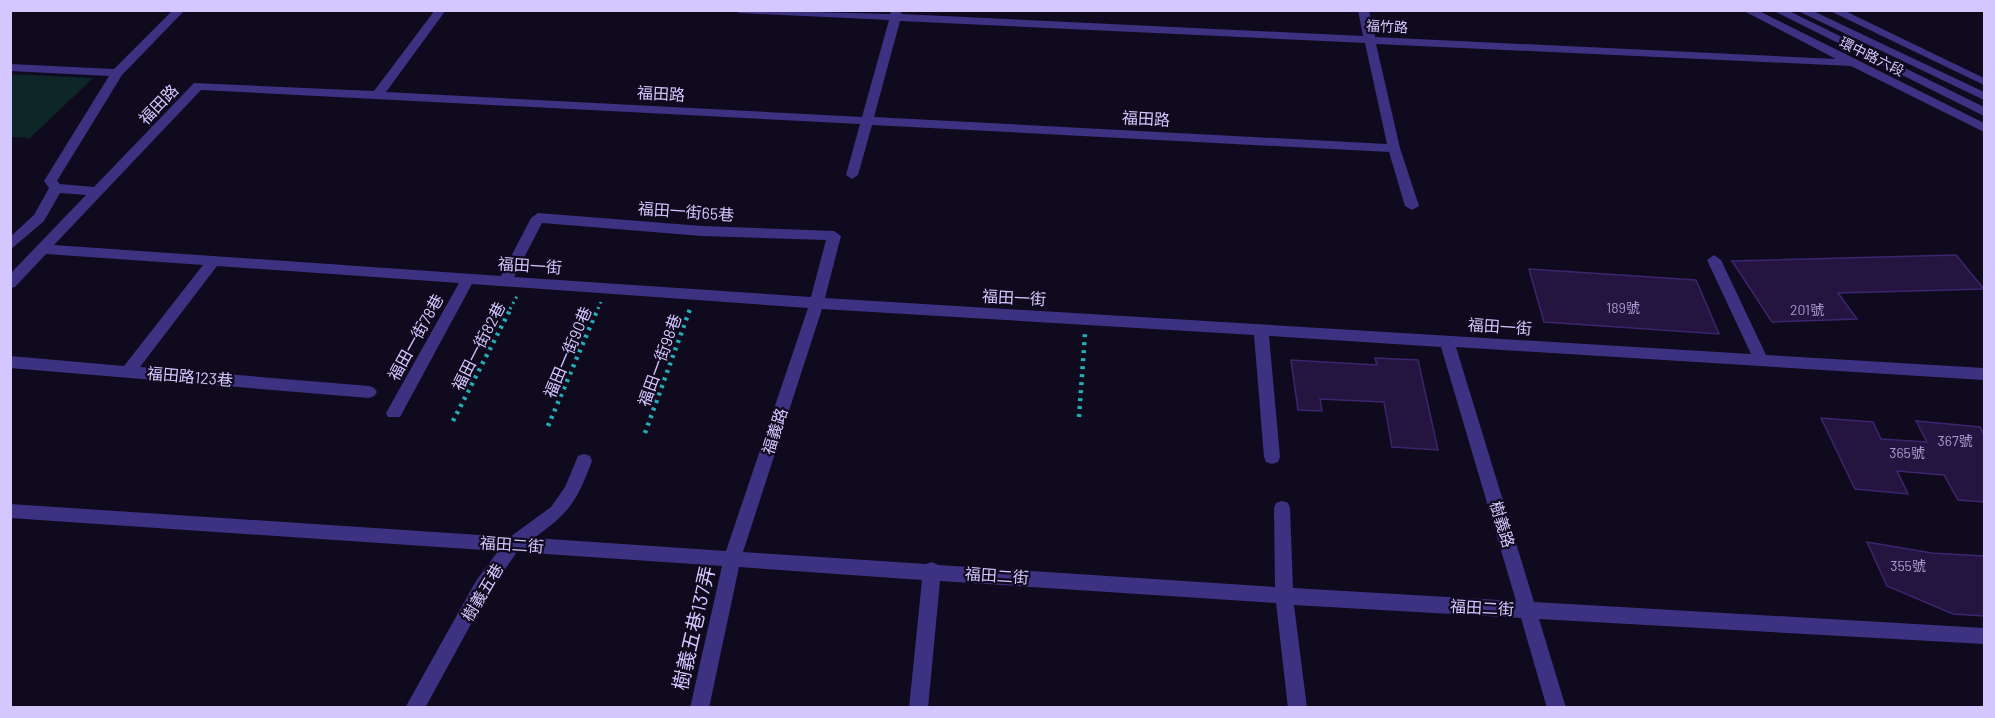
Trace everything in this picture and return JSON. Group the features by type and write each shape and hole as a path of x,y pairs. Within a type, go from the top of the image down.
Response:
{"street":[{"path":"97,192 56,188 50,181 117,73 180,10"},
{"path":"378,96 441,10"},
{"name":"福竹路","path":"740,10 896,14 1852,63"},
{"path":"1363,10 1394,148 1412,206"},
{"name":"環中路六段","path":"1747,10 1984,128"},
{"name":"環中路六段","path":"1777,10 1984,112"},
{"name":"環中路六段","path":"1801,10 1984,96"},
{"path":"1833,10 1984,82"},
{"path":"852,175 896,14"},
{"path":"10,67 117,73"},
{"name":"福田路","path":"10,283 198,86 1394,148"},
{"path":"10,245 39,218 56,188"},
{"name":"福田一街65巷","path":"505,281 538,218 702,231 834,236 817,303"},
{"name":"福田一街","path":"42,249 212,263 817,303 1984,374"},
{"path":"1714,260 1761,360"},
{"path":"128,371 212,263"},
{"name":"福田一街78巷","path":"394,413 468,279"},
{"name":"福義路","path":"732,559 817,303"},
{"path":"1261,330 1272,457"},
{"name":"樹義路","path":"1447,340 1530,610 1557,708"},
{"name":"福田路123巷","path":"10,362 369,392"},
{"name":"樹義五巷","path":"414,708 482,587 513,543 557,512 573,491 585,461"},
{"path":"1282,507 1284,596 1298,708"},
{"name":"福田二街","path":"10,511 932,570 1284,596 1984,636"},
{"name":"樹義五巷137弄","path":"699,708 732,559"},
{"path":"918,708 932,570"}],"path":[{"name":"福田一街82巷","path":"453,421 524,282"},
{"name":"福田一街90巷","path":"548,426 607,288"},
{"name":"福田一街98巷","path":"645,433 695,294"},
{"path":"1079,417 1087,319"}],"green space":[{"path":"11,74 93,78 30,138 11,137"}],"building":[{"path":"1956,255 1984,289 1838,293 1857,319 1772,322 1732,261"},
{"path":"1529,269 1696,280 1719,334 1544,322"},
{"path":"1375,358 1418,360 1438,450 1392,447 1384,402 1320,399 1322,411 1298,410 1291,360 1377,365"},
{"path":"1821,418 1873,422 1881,439 1927,442 1916,421 1980,427 1984,435 1984,502 1958,500 1944,475 1897,471 1908,494 1855,489"},
{"path":"1867,542 1932,553 1984,556 1984,616 1953,614 1887,586"}]}
